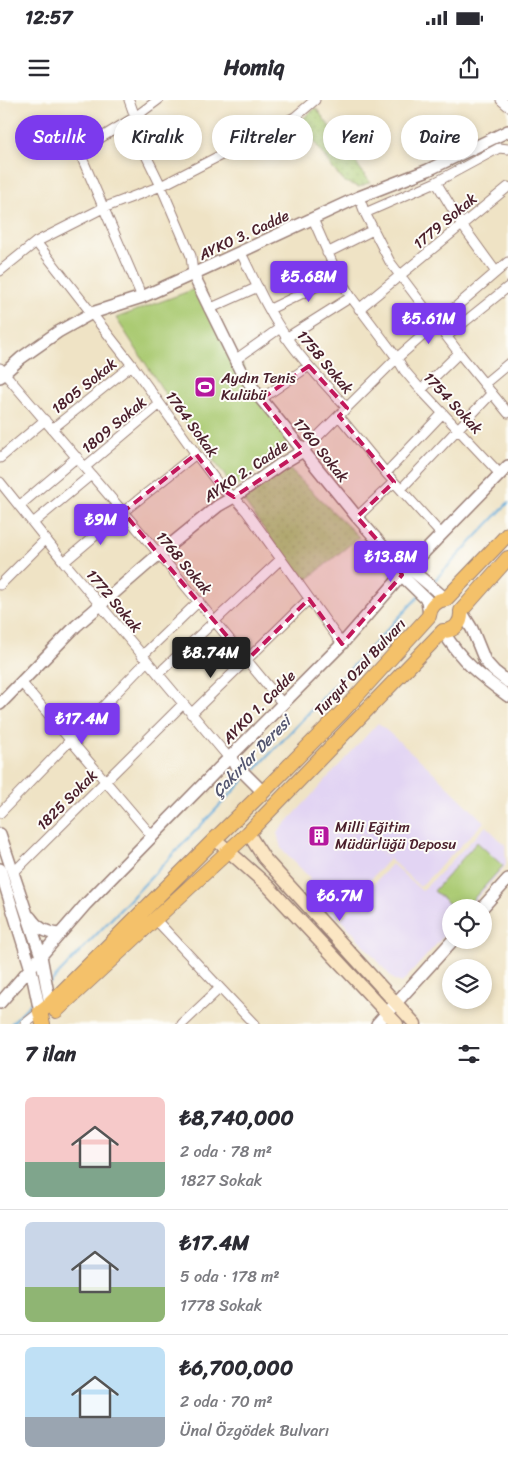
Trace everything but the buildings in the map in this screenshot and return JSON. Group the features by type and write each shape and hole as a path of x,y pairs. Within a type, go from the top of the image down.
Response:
{"main road":[{"name":"Turgut Ozal Bulvarı","path":"45,1014 342,712 429,616 431,609 441,596 508,534"},
{"path":"460,612 508,558"},
{"path":"429,616 434,627 443,631 448,631 456,626 461,618 456,604 441,596"},
{"path":"45,1014 155,919 248,833 443,631"},
{"path":"248,833 264,858 392,1009 397,1024"},
{"path":"215,839 268,886 392,1009 415,1024"}],"street":[{"path":"129,100 134,115"},
{"path":"138,115 158,100"},
{"path":"0,271 36,242 103,208 161,186 295,117 315,100"},
{"path":"501,100 508,106"},
{"path":"114,130 79,151 142,297"},
{"name":"AYKO 3. Cadde","path":"2,373 58,332 92,313 142,297 359,197 428,170 508,132"},
{"path":"365,213 436,182 499,148 508,148"},
{"path":"148,160 191,256 194,274"},
{"path":"436,182 462,226 496,272"},
{"name":"1779 Sokak","path":"359,309 508,187"},
{"path":"359,197 373,230 390,262 459,353 508,413"},
{"name":"1754 Sokak","path":"312,219 338,276 359,309 404,370 443,413 504,470"},
{"path":"327,253 373,230"},
{"name":"1764 Sokak","path":"36,242 132,365 223,490 234,497 247,512 342,644"},
{"name":"1758 Sokak","path":"241,253 286,338 347,408"},
{"name":"AYKO 2. Cadde","path":"0,704 76,626 100,605 218,506 303,451 397,358 508,262"},
{"name":"1760 Sokak","path":"194,274 240,370 261,399 357,517 393,558 395,569 406,572 421,586"},
{"path":"270,309 338,276"},
{"path":"210,309 258,287"},
{"path":"447,336 508,287"},
{"path":"286,338 351,297"},
{"path":"235,360 280,328"},
{"path":"422,390 459,353"},
{"path":"484,384 508,364"},
{"name":"1805 Sokak","path":"52,429 132,365"},
{"path":"261,399 309,366"},
{"name":"1768 Sokak","path":"2,373 45,420 284,704"},
{"path":"400,490 492,393"},
{"name":"1809 Sokak","path":"84,467 160,404"},
{"path":"386,474 443,413"},
{"name":"1758 Sokak","path":"339,416 386,474 441,534"},
{"path":"0,458 45,420"},
{"path":"64,562 196,454"},
{"path":"19,506 76,457"},
{"name":"AYKO 1. Cadde","path":"0,1004 86,904 342,644 441,534 504,470"},
{"path":"33,524 91,475"},
{"path":"357,517 394,482"},
{"name":"1772 Sokak","path":"1,485 229,758"},
{"path":"0,585 46,539"},
{"path":"158,674 281,559"},
{"path":"421,586 441,596"},
{"path":"421,586 427,600 429,616"},
{"path":"191,714 309,599"},
{"path":"0,813 198,602"},
{"path":"460,612 472,629 485,661 508,682"},
{"path":"443,631 468,664 508,696"},
{"path":"21,682 152,836"},
{"name":"1825 Sokak","path":"13,874 183,704"},
{"path":"229,758 263,792"},
{"path":"238,817 248,833"},
{"path":"0,834 41,956 44,972 45,1014"},
{"path":"0,869 45,1014"},
{"path":"490,899 508,879"},
{"path":"27,914 40,928 49,933 59,934"},
{"path":"155,919 254,1024"},
{"path":"378,1024 445,949"},
{"path":"182,1024 220,988"},
{"path":"25,1024 45,1014"}],"highlighted area":[{"path":"309,366 347,408 339,416 394,482 357,517 393,558 402,575 342,644 309,599 247,660 123,512 196,454 223,490 234,497 303,451 261,399"}],"shaded area":[{"path":"378,723 428,767 484,822 420,887 357,829 333,854 357,830 389,859 336,919 304,886 310,878 281,848 277,833"},
{"path":"486,826 505,845 506,865 476,899 442,899 442,938 402,983 394,980 341,919 392,864 422,891"}],"green space":[{"path":"316,108 323,118 323,154 313,140 313,115 307,115"},
{"path":"327,160 354,160 370,182 359,187 345,182"},
{"name":"Aydın Tenis Kulübü","path":"195,289 292,444 234,488 168,398 116,318"},
{"path":"286,466 359,537 303,583 243,500"},
{"path":"477,842 503,866 473,899 444,899 434,891"}],"waterway":[{"name":"Çakırlar Deresi","path":"432,583 508,503"},
{"name":"Çakırlar Deresi","path":"251,774 419,596"},
{"name":"Çakırlar Deresi","path":"50,983 245,779"},
{"name":"Çakırlar Deresi","path":"11,1024 34,1000"}],"place":[{"name":"Aydın Tenis Kulübü","path":"205,387"},
{"name":"Milli Eğitim Müdürlüğü Deposu","path":"319,836"}]}
